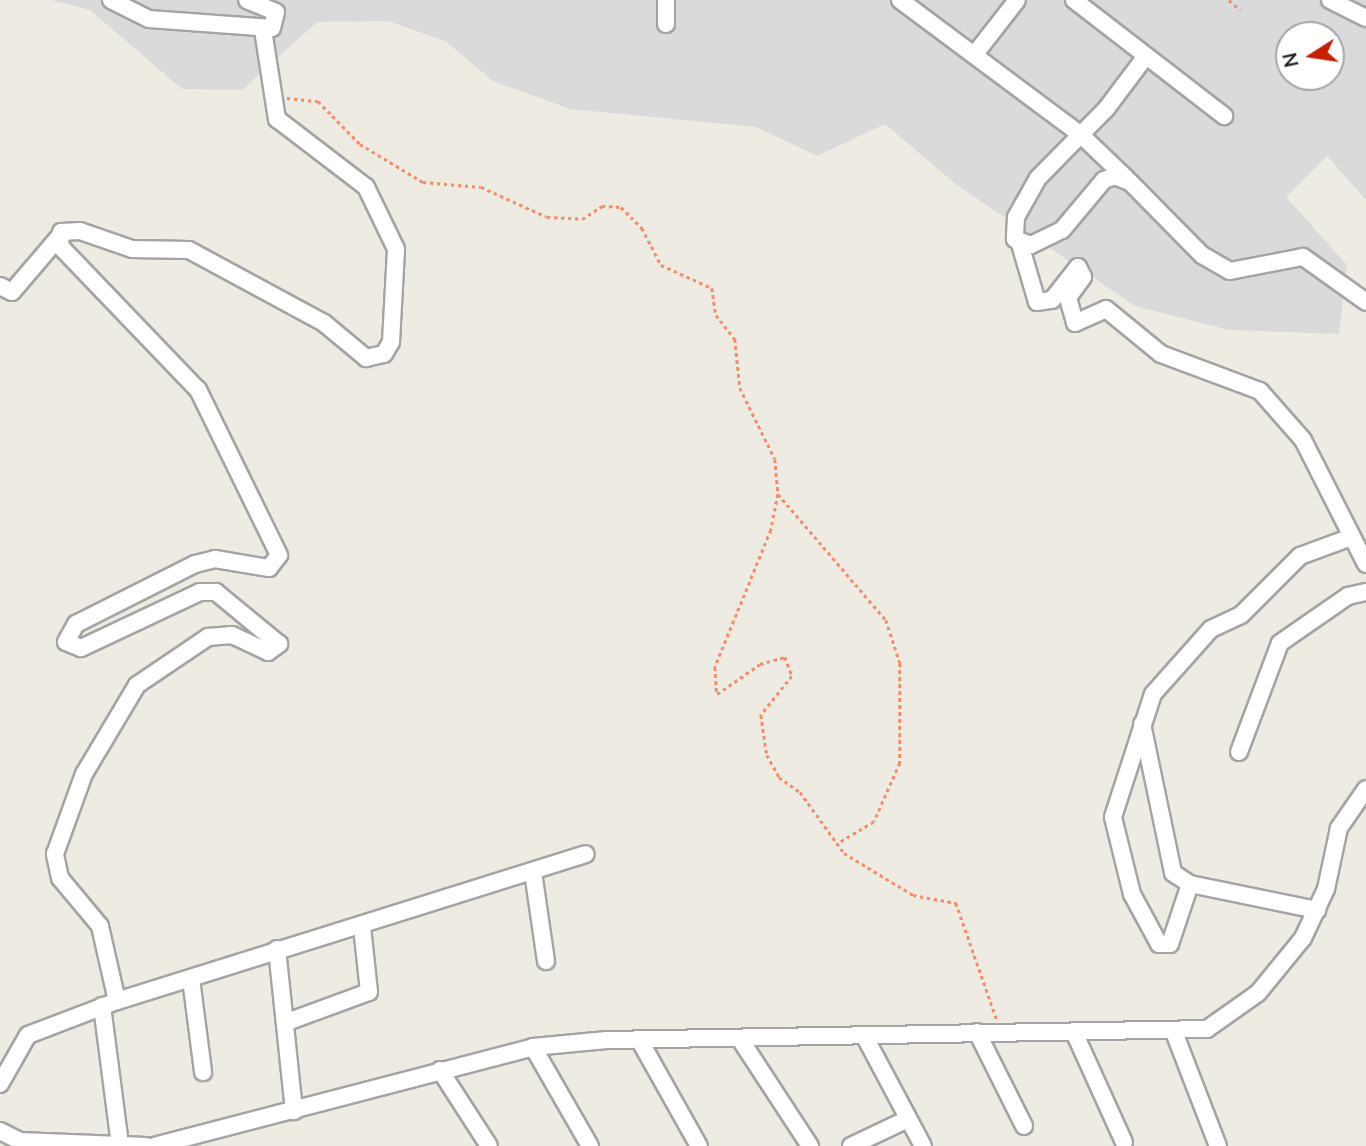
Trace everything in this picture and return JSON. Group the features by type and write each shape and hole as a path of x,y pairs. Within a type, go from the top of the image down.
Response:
{"street":[{"path":"111,0 149,19 263,30 278,20 276,12 247,0"},
{"path":"666,0 666,24"},
{"path":"900,0 1080,134 1202,255 1230,271 1303,257 1366,302"},
{"path":"975,54 1017,0"},
{"path":"1074,0 1223,116"},
{"path":"1330,0 1366,18"},
{"path":"0,286 12,292 59,237 80,231 111,246 189,250 324,323 366,358 384,354 396,249 366,187 277,119 269,84 263,30"},
{"path":"1146,56 1080,134 1038,178 1016,217 1020,244 1037,303 1052,300 1078,267 1083,277 1068,298 1074,323 1106,309 1161,354 1259,391 1303,440 1349,538 1366,564"},
{"path":"1020,244 1062,230 1104,180 1130,182"},
{"path":"59,237 60,246 198,390 279,555 269,568 215,559 195,564 68,632 66,642 81,648 200,592 216,592 279,644 268,652 232,635 190,644 137,685 84,774 55,854 60,878 100,926 120,1144"},
{"path":"1191,884 1170,944 1159,944 1132,894 1113,827 1142,720 1153,694 1211,629 1241,615 1311,547 1349,538"},
{"path":"1239,752 1280,643 1348,596 1366,592"},
{"path":"1142,720 1173,873 1191,884 1317,909"},
{"path":"154,1146 533,1047 640,1041 865,1037 1000,1030 1174,1032 1207,1029 1233,1016 1282,966 1317,909 1339,828 1366,789"},
{"path":"0,1084 28,1034 109,1004 585,854"},
{"path":"533,872 546,961"},
{"path":"286,1022 369,992 362,926"},
{"path":"277,950 294,1111"},
{"path":"191,979 203,1072"},
{"path":"977,1032 1024,1126"},
{"path":"1074,1032 1124,1142"},
{"path":"1174,1032 1219,1146"},
{"path":"865,1037 923,1146"},
{"path":"740,1039 810,1146"},
{"path":"640,1041 699,1146"},
{"path":"533,1047 590,1146"},
{"path":"440,1070 489,1146"},
{"path":"851,1146 908,1119"},
{"path":"0,1131 20,1141 146,1146"}],"path":[{"path":"1228,0 1240,10"},
{"path":"269,84 287,98 318,101 360,144 423,182 481,187 547,217 582,219 602,206 621,207 642,228 661,265 712,288 716,315 736,339 740,388 775,460 778,494 771,530 725,638 714,686 717,694 760,664 785,657 794,668 789,683 762,709 767,755 836,846 913,895 956,903 1000,1030"},
{"path":"778,494 886,620 900,663 900,763 874,822 840,837 836,846"}],"shaded area":[{"path":"51,0 1366,0 1366,200 1327,156 1286,197 1347,265 1339,334 1229,330 1135,306 957,185 885,124 817,156 756,127 570,109 493,81 445,41 388,21 317,22 242,90 182,89 90,10"}]}
